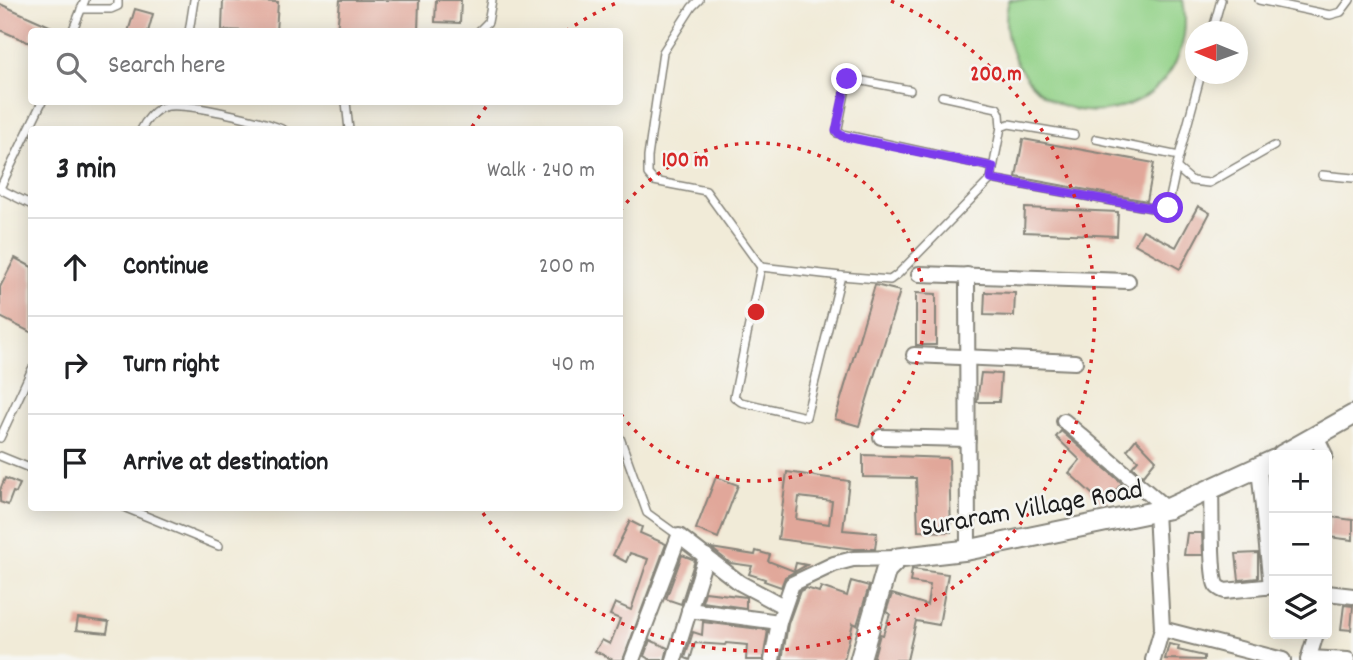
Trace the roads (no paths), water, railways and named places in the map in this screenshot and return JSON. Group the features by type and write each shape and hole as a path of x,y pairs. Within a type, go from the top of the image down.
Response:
{"main road":[{"path":"1291,450 1353,415"},
{"name":"Suraram Village Road","path":"860,660 886,570 898,558 968,550 1162,510 1267,464"}],"street":[{"path":"919,274 1128,281"},
{"path":"967,275 968,550"},
{"path":"914,355 1075,362"},
{"path":"1064,421 1162,510 1161,629 1153,660"},
{"path":"1317,436 1323,450"},
{"path":"881,437 968,439"},
{"path":"1267,464 1272,576"},
{"path":"1211,490 1214,567 1219,589 1225,591 1269,586"},
{"path":"632,660 679,536 740,583 783,606"},
{"path":"674,660 706,556"},
{"path":"772,660 783,606 792,584 834,564 853,559 898,558"},
{"path":"1332,594 1353,596"},
{"path":"689,610 779,622"},
{"path":"1161,629 1283,660"},
{"path":"1315,639 1309,659 1348,660"}],"lane":[{"path":"74,28 85,0"},
{"path":"81,9 111,9 118,6 118,0"},
{"path":"190,28 194,0"},
{"path":"482,28 488,22 492,0"},
{"path":"699,0 663,52 648,174 654,181 706,191 761,267 734,397 741,402 806,418 841,276"},
{"path":"1259,0 1330,15 1341,12 1350,0"},
{"path":"1214,21 1218,1"},
{"path":"910,90 848,78 837,133 993,167"},
{"path":"991,179 1163,210 1168,208 1198,84"},
{"path":"761,267 890,280 991,179 1000,127 997,108 942,96"},
{"path":"30,126 41,105"},
{"path":"346,105 349,126"},
{"path":"143,126 145,121 164,106 206,108 261,126"},
{"path":"1000,127 1009,124 1074,135"},
{"path":"28,131 0,188 28,203"},
{"path":"1096,139 1179,156"},
{"path":"1177,168 1192,181 1209,183 1274,146"},
{"path":"1322,176 1353,178"},
{"path":"0,439 28,378"},
{"path":"623,446 647,513 679,536"},
{"path":"0,456 28,467"},
{"path":"133,511 219,546"}]}
